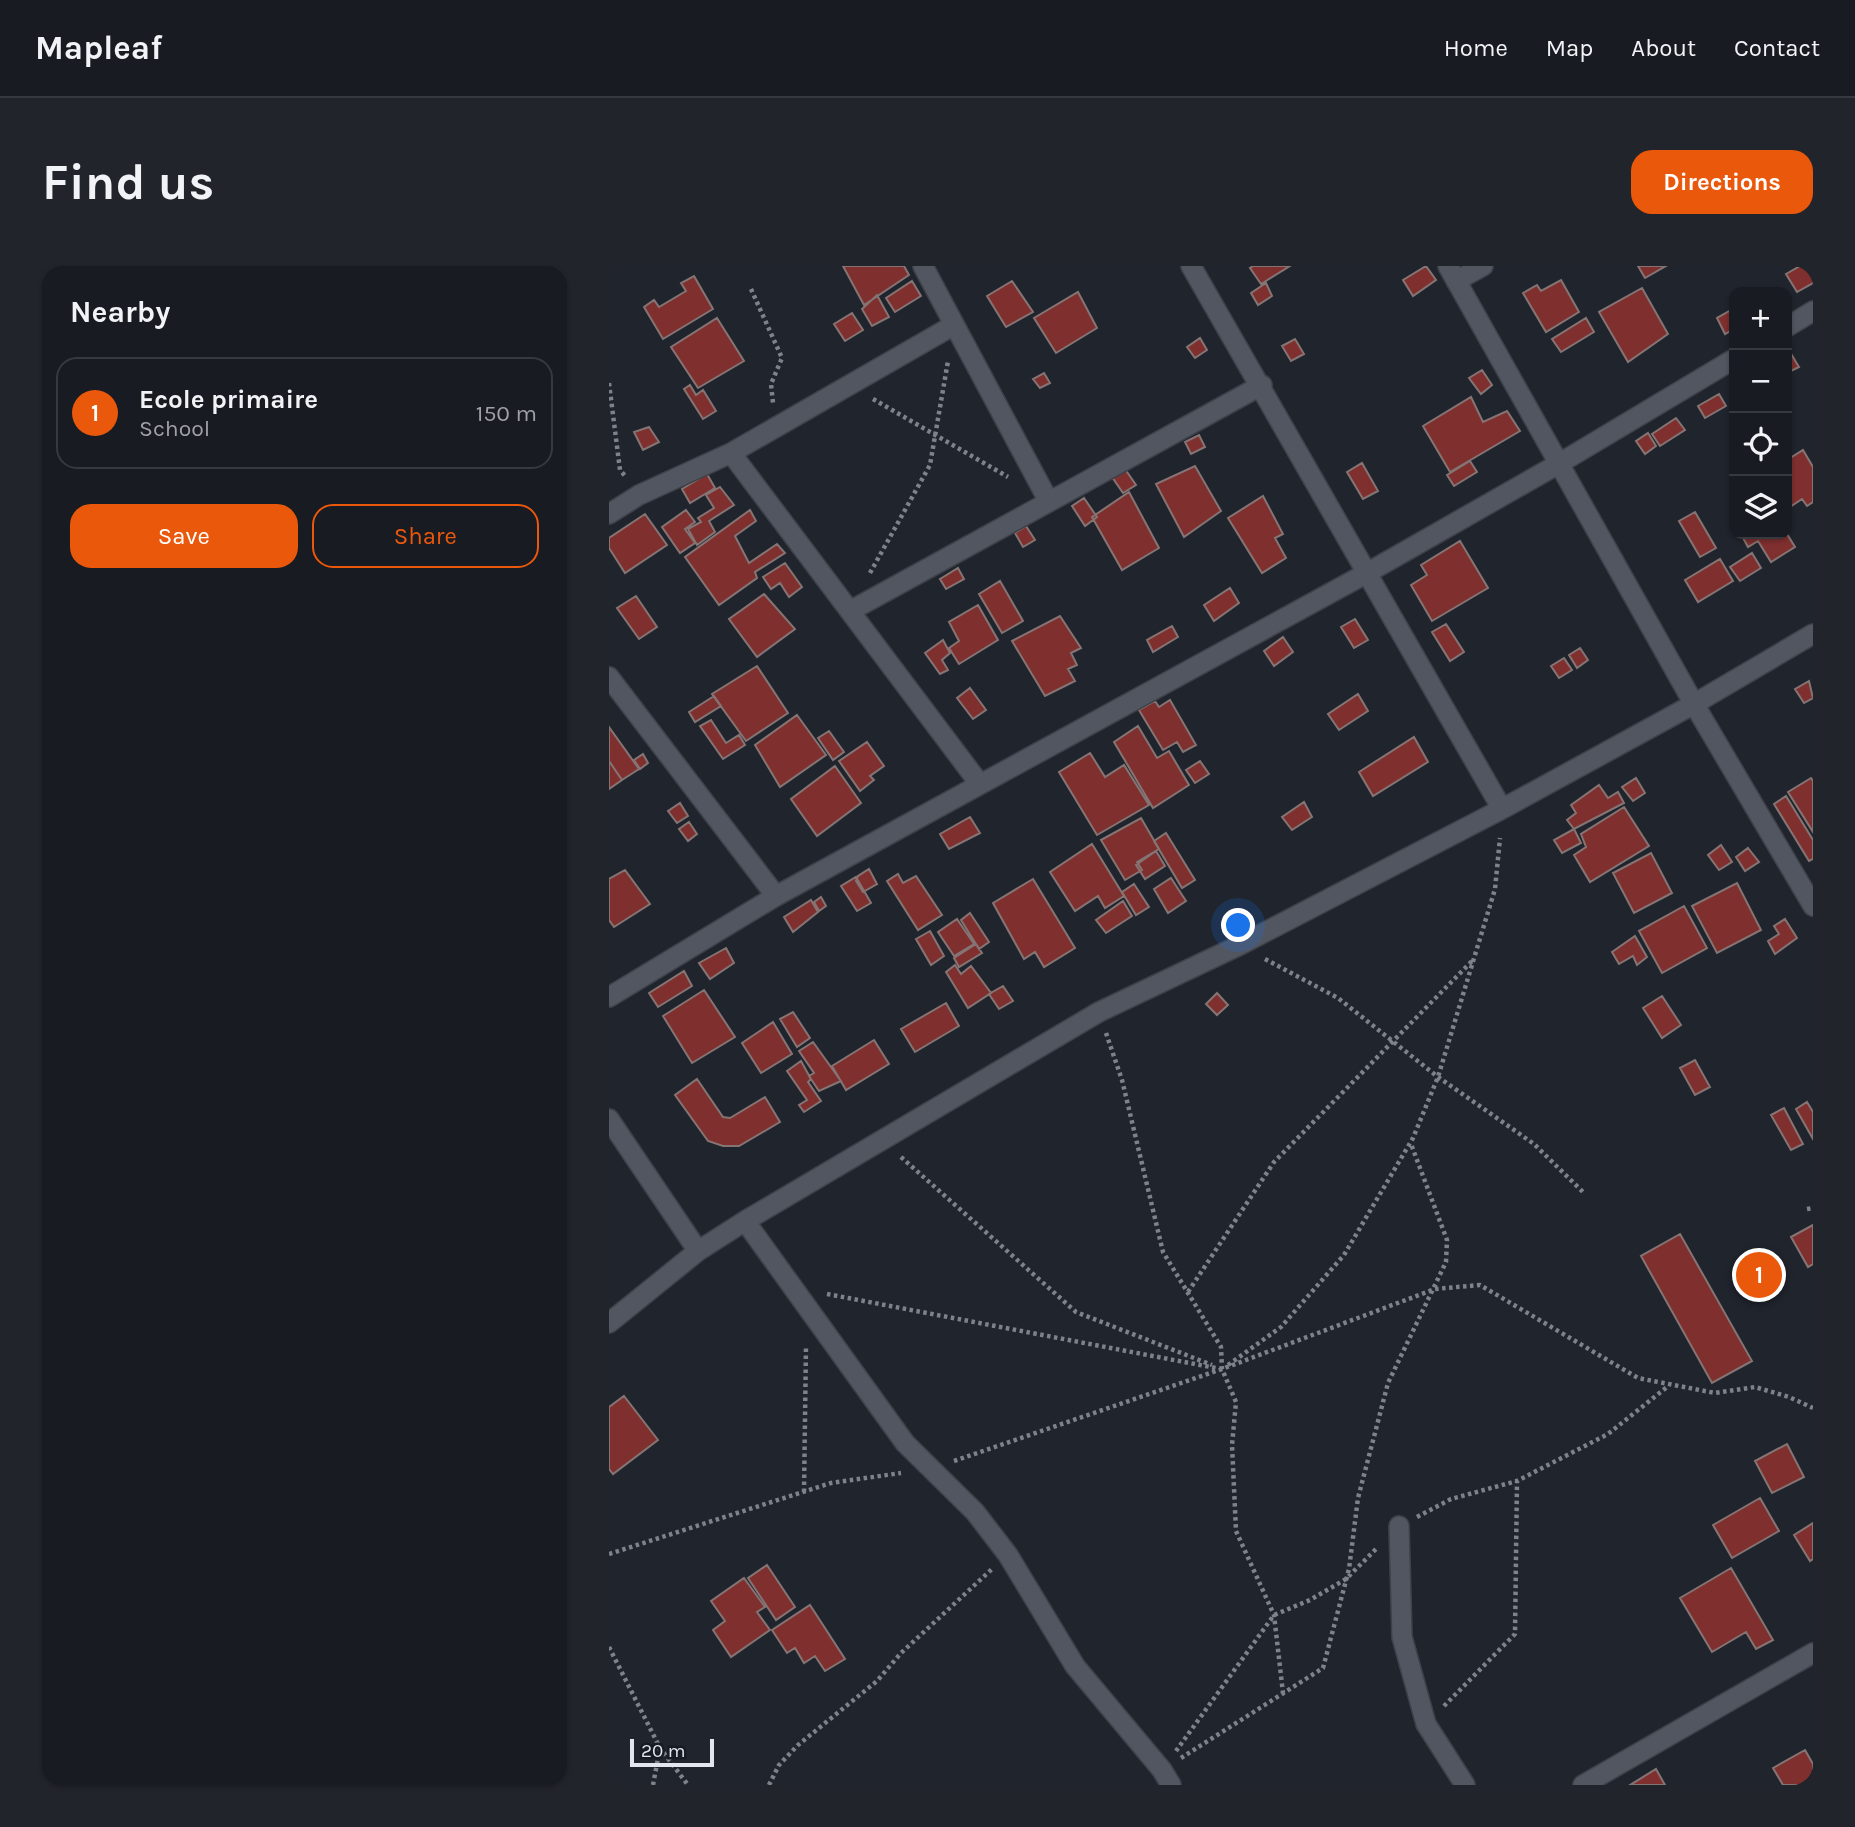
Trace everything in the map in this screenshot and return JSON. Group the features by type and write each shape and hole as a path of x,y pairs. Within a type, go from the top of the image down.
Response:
{"street":[{"path":"923,266 1048,500"},
{"path":"1191,266 1262,385 1502,809"},
{"path":"1483,266 1452,274 1694,704 1813,906"},
{"path":"1792,324 1813,311"},
{"path":"609,514 639,495 731,453 954,326"},
{"path":"609,997 776,896 1367,573 1560,463 1729,362"},
{"path":"850,611 1262,385"},
{"path":"731,453 979,783"},
{"path":"609,1323 698,1251 745,1221 1099,1012 1240,945 1502,809 1694,704 1813,634"},
{"path":"609,677 776,896"},
{"path":"609,1119 698,1251"},
{"path":"745,1221 905,1443 975,1512 1008,1555 1075,1666 1167,1777"},
{"path":"1398,1526 1402,1637 1426,1724 1465,1785"},
{"path":"1583,1785 1813,1653"}],"path":[{"path":"751,289 782,358 771,384 778,425"},
{"path":"870,574 930,465 954,326"},
{"path":"609,383 620,470"},
{"path":"848,384 1013,480"},
{"path":"820,1293 1222,1369 1281,1327 1344,1255 1410,1143 1438,1077 1495,889 1502,809"},
{"path":"1240,945 1338,998 1438,1077 1534,1144 1585,1194"},
{"path":"1188,1292 1274,1161 1472,961"},
{"path":"1099,1012 1122,1080 1164,1252 1221,1347 1222,1369 1236,1402 1232,1445 1236,1531 1275,1615 1283,1693"},
{"path":"882,1140 1076,1312 1222,1369"},
{"path":"1167,1777 1283,1693 1323,1668 1346,1579 1358,1498 1388,1383 1446,1262 1447,1240 1410,1143"},
{"path":"609,1554 831,1483 930,1469 1222,1369 1435,1289 1480,1285 1487,1288 1591,1353 1638,1378 1668,1386 1715,1393 1755,1387 1789,1397 1813,1409"},
{"path":"804,1492 806,1344"},
{"path":"1167,1777 1275,1615 1310,1600 1346,1579 1398,1526 1451,1499 1517,1481 1608,1434 1668,1386"},
{"path":"1426,1724 1515,1634 1517,1481"},
{"path":"769,1785 779,1765 798,1745 877,1681 901,1653 1008,1555"},
{"path":"609,1647 660,1748 688,1785"},
{"path":"653,1785 660,1748"}],"building":[{"path":"843,266 904,266 909,275 864,305"},
{"path":"1290,266 1261,284 1250,268"},
{"path":"1426,266 1436,280 1413,296 1403,280"},
{"path":"1638,266 1666,266 1645,278"},
{"path":"1800,266 1813,266 1813,283 1797,292 1786,274"},
{"path":"694,276 713,309 663,339 644,307 654,300 659,307 686,291 681,283"},
{"path":"1561,280 1579,312 1546,332 1523,293 1537,285 1541,291"},
{"path":"912,281 921,296 895,312 886,298"},
{"path":"1012,281 1033,312 1006,327 987,296"},
{"path":"1266,283 1272,296 1258,305 1251,293"},
{"path":"1642,288 1668,334 1628,362 1599,312"},
{"path":"1078,292 1097,328 1056,353 1034,318"},
{"path":"877,295 889,317 872,326 862,309"},
{"path":"1729,311 1729,332 1725,334 1717,318"},
{"path":"852,313 863,330 845,341 834,324"},
{"path":"717,318 744,361 698,388 671,347"},
{"path":"1586,318 1594,332 1561,352 1552,339"},
{"path":"1200,338 1207,350 1195,358 1187,347"},
{"path":"1295,339 1304,354 1291,361 1282,346"},
{"path":"1792,355 1799,367 1792,370"},
{"path":"1482,370 1492,385 1481,394 1469,378"},
{"path":"1044,373 1050,383 1040,388 1033,379"},
{"path":"690,385 696,395 703,390 716,411 703,419 684,389"},
{"path":"1719,394 1726,406 1705,418 1698,406"},
{"path":"1471,397 1483,422 1507,411 1520,431 1450,472 1423,426"},
{"path":"1676,418 1685,430 1660,446 1652,434"},
{"path":"649,427 659,442 643,450 634,432"},
{"path":"1648,433 1656,446 1645,454 1636,441"},
{"path":"1199,435 1205,447 1191,454 1185,442"},
{"path":"1803,450 1813,467 1813,502 1807,506 1802,499 1792,506 1792,457"},
{"path":"1470,461 1477,472 1454,486 1447,475"},
{"path":"1362,463 1378,491 1363,499 1347,472"},
{"path":"1195,466 1221,511 1184,537 1156,484"},
{"path":"1125,469 1136,485 1123,493 1112,477"},
{"path":"707,474 715,488 690,503 682,489"},
{"path":"720,487 734,505 709,521 715,532 697,545 688,529 701,522 698,518 714,508 706,495"},
{"path":"1129,492 1159,548 1122,570 1092,517"},
{"path":"1263,496 1283,534 1275,538 1286,558 1262,573 1228,518"},
{"path":"1084,498 1097,517 1085,526 1072,506"},
{"path":"686,510 695,522 685,529 695,543 680,553 662,527"},
{"path":"750,510 756,521 735,536 749,563 777,544 785,553 755,572 757,578 719,605 685,557"},
{"path":"1695,512 1716,548 1700,557 1679,521"},
{"path":"645,514 667,545 625,573 609,548 609,538"},
{"path":"1026,526 1035,540 1023,547 1015,533"},
{"path":"1744,539 1790,539 1795,547 1771,562 1758,541 1748,547"},
{"path":"1460,541 1488,588 1432,621 1411,585 1427,575 1421,565"},
{"path":"1752,553 1761,568 1740,581 1730,567"},
{"path":"1720,559 1733,581 1698,602 1685,580"},
{"path":"785,563 802,587 789,597 780,583 771,589 763,577"},
{"path":"958,568 964,579 946,589 940,579"},
{"path":"1000,581 1023,621 1002,633 979,594"},
{"path":"1230,588 1239,603 1214,621 1204,605"},
{"path":"764,594 795,629 757,657 729,619"},
{"path":"636,596 657,627 639,639 617,608"},
{"path":"978,605 998,640 959,664 949,648 959,641 949,622"},
{"path":"1060,616 1081,648 1071,653 1077,665 1068,669 1075,681 1045,696 1012,641"},
{"path":"1355,619 1368,640 1354,648 1341,627"},
{"path":"1446,624 1464,652 1450,661 1432,632"},
{"path":"1172,626 1178,637 1153,652 1147,640"},
{"path":"1283,637 1293,652 1274,666 1264,651"},
{"path":"943,640 950,653 942,660 948,670 940,674 925,653"},
{"path":"1580,648 1588,660 1577,668 1569,655"},
{"path":"1564,658 1572,670 1559,678 1551,666"},
{"path":"757,666 788,713 746,741 712,694"},
{"path":"1809,681 1813,698 1804,703 1795,689"},
{"path":"970,688 986,710 973,719 957,698"},
{"path":"1358,694 1368,711 1339,730 1328,714"},
{"path":"714,696 721,706 695,722 689,712"},
{"path":"1170,700 1196,745 1183,752 1177,742 1163,750 1139,710 1155,701 1159,707"},
{"path":"797,715 826,755 780,787 755,745"},
{"path":"711,720 726,743 739,735 745,745 723,759 700,726"},
{"path":"1138,726 1157,758 1169,751 1189,785 1153,808 1114,742"},
{"path":"609,727 639,769 622,780 609,761"},
{"path":"829,731 844,752 833,760 818,738"},
{"path":"1414,737 1428,762 1373,796 1359,772"},
{"path":"867,742 884,766 870,776 874,780 860,791 839,761"},
{"path":"1090,753 1105,777 1124,765 1149,805 1097,835 1059,772"},
{"path":"643,754 648,763 640,769 634,760"},
{"path":"609,761 622,780 609,789"},
{"path":"1200,761 1209,774 1195,783 1186,770"},
{"path":"835,766 861,803 817,836 791,799"},
{"path":"1636,778 1645,793 1633,801 1622,787"},
{"path":"1811,778 1813,781 1813,832 1788,792"},
{"path":"1599,785 1608,798 1618,792 1624,803 1574,829 1567,820 1576,813 1571,805"},
{"path":"1786,796 1813,840 1813,859 1809,861 1774,804"},
{"path":"1304,802 1312,817 1292,830 1282,817"},
{"path":"680,803 688,816 677,823 668,811"},
{"path":"1624,807 1649,846 1590,882 1574,855 1586,847 1581,834"},
{"path":"970,817 980,833 949,849 940,834"},
{"path":"1141,818 1159,849 1137,862 1142,870 1125,880 1101,840"},
{"path":"689,822 697,834 688,841 679,829"},
{"path":"1574,829 1581,843 1562,853 1554,840"},
{"path":"1166,833 1195,880 1182,888 1154,841"},
{"path":"1092,844 1124,896 1105,908 1098,896 1075,911 1050,872"},
{"path":"1721,845 1732,862 1719,870 1708,855"},
{"path":"1748,848 1759,862 1745,871 1736,857"},
{"path":"1156,851 1165,866 1145,879 1136,865"},
{"path":"1651,853 1672,893 1634,913 1613,873"},
{"path":"869,869 877,884 863,892 856,881 858,876"},
{"path":"625,870 650,904 614,927 609,920 609,879"},
{"path":"898,874 903,883 916,876 942,915 918,930 887,881"},
{"path":"856,877 871,903 857,911 841,886"},
{"path":"1171,878 1186,901 1168,913 1154,889"},
{"path":"1033,879 1075,948 1044,967 1035,952 1024,959 993,903"},
{"path":"1737,883 1761,930 1717,953 1692,906"},
{"path":"1134,884 1149,907 1136,915 1122,892"},
{"path":"821,897 826,906 819,911 814,902"},
{"path":"811,900 818,912 793,932 784,917"},
{"path":"1123,901 1132,916 1106,933 1096,920"},
{"path":"1684,906 1707,948 1662,973 1639,931"},
{"path":"970,913 989,942 979,949 961,920"},
{"path":"957,919 974,944 954,956 938,932"},
{"path":"1785,919 1797,938 1775,954 1768,941 1779,934 1774,926"},
{"path":"930,931 944,956 931,965 916,939"},
{"path":"1635,936 1647,957 1637,965 1633,956 1619,964 1612,952"},
{"path":"976,944 982,953 959,967 954,958"},
{"path":"726,948 734,963 710,979 699,963"},
{"path":"955,965 961,974 971,966 991,993 968,1008 946,972"},
{"path":"684,971 692,986 658,1007 649,993"},
{"path":"1003,986 1013,1001 999,1009 989,994"},
{"path":"704,990 735,1037 692,1063 663,1016"},
{"path":"1217,993 1228,1005 1217,1015 1206,1004"},
{"path":"1662,996 1681,1025 1662,1038 1643,1008"},
{"path":"946,1003 959,1026 915,1052 901,1029"},
{"path":"793,1012 810,1038 797,1047 780,1019"},
{"path":"773,1022 792,1054 761,1073 742,1043"},
{"path":"874,1040 889,1064 846,1090 832,1066"},
{"path":"813,1042 841,1081 819,1091 809,1076 814,1073 799,1051"},
{"path":"1695,1060 1710,1087 1695,1095 1680,1068"},
{"path":"801,1061 811,1079 808,1082 821,1101 804,1112 799,1105 807,1100 787,1071"},
{"path":"697,1079 723,1117 730,1118 765,1097 780,1122 739,1146 723,1146 708,1141 675,1095"},
{"path":"1807,1102 1813,1112 1813,1139 1796,1109"},
{"path":"1784,1108 1803,1144 1791,1150 1771,1115"},
{"path":"1813,1225 1813,1264 1808,1267 1791,1237"},
{"path":"1680,1234 1752,1361 1712,1383 1641,1256"},
{"path":"624,1396 658,1440 613,1474 609,1469 609,1407"},
{"path":"1787,1444 1804,1477 1772,1493 1755,1461"},
{"path":"1760,1498 1779,1531 1732,1558 1713,1525"},
{"path":"1813,1523 1813,1559 1810,1561 1794,1535"},
{"path":"767,1565 795,1607 776,1620 748,1578"},
{"path":"1731,1568 1773,1640 1756,1649 1746,1632 1712,1652 1680,1598"},
{"path":"744,1578 765,1607 757,1612 770,1630 731,1657 713,1630 725,1621 711,1601"},
{"path":"810,1605 845,1659 825,1671 815,1656 804,1663 795,1648 787,1653 772,1630"},
{"path":"1805,1750 1813,1764 1813,1778 1801,1785 1783,1785 1773,1768"},
{"path":"1656,1769 1665,1785 1630,1785"}],"place":[{"name":"Ecole primaire","path":"1759,1275"}]}
